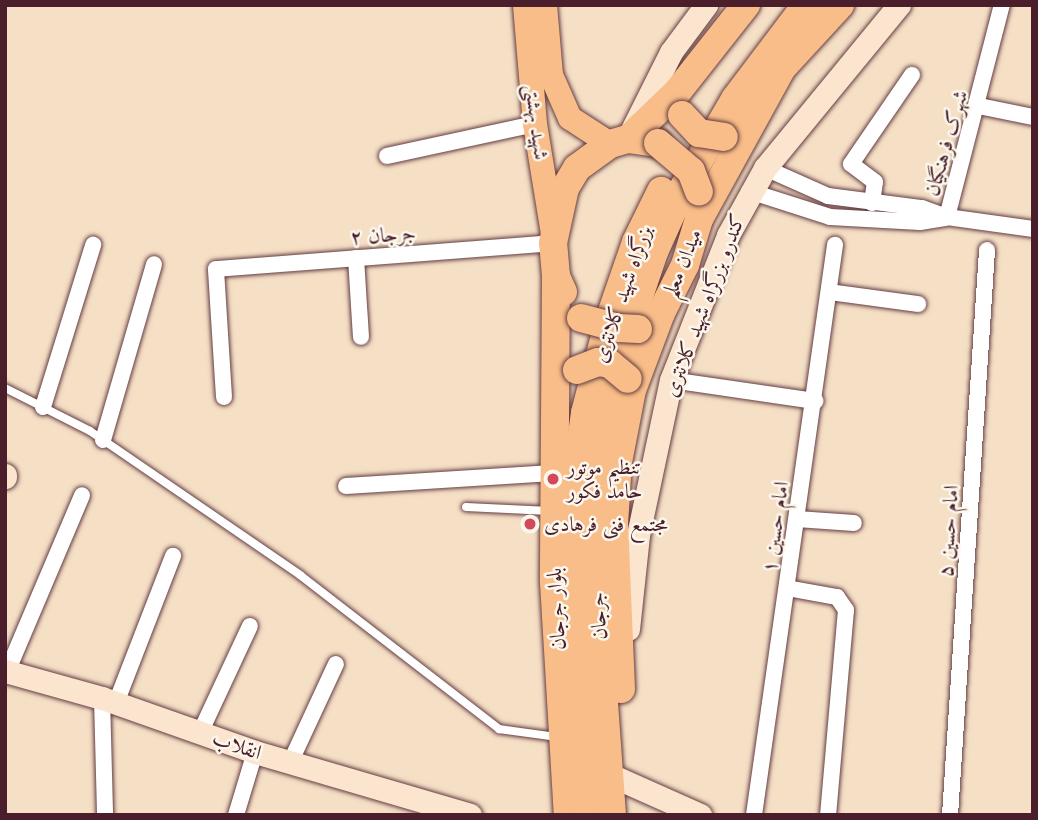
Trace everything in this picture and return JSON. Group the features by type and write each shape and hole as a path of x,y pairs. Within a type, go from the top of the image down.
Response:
{"highway":[{"path":"608,774 621,734 614,524 618,462 630,384 652,322 619,328 581,318 556,276 553,241 565,188 577,168 680,103 746,5"},
{"name":"بزرگراه شهید کلانتری","path":"573,579 575,485 585,412 609,320 636,242 666,181 720,90 784,5"},
{"name":"بزرگراه شهید کلانتری","path":"607,417 633,314 682,190 735,99 806,5"},
{"path":"699,206 735,132 782,68 840,5"},
{"path":"680,103 699,133 735,132"},
{"path":"619,142 658,143 691,171 699,206"},
{"name":"میدان معلم","path":"652,322 685,265 699,206"},
{"name":"بلوار جرجان","path":"556,276 553,511 568,815"},
{"path":"553,417 577,370 598,362 620,370 630,384"},
{"name":"جرجان","path":"607,417 596,499 595,578 612,815"},
{"name":"جرجان","path":"573,579 588,815"}],"main road":[{"name":"شهید بهشتی","path":"525,5 535,124 553,241"},
{"name":"شهید بهشتی","path":"545,5 551,75 570,118 619,142"},
{"path":"619,142 671,52 706,5"},
{"name":"کندرو بزرگراه شهید کلانتری","path":"621,698 638,535 671,380 749,191 889,9"},
{"path":"649,476 640,479 627,471 652,322"},
{"name":"انقلاب","path":"6,672 109,701 290,763 470,815"},
{"path":"608,774 701,815"}],"street":[{"name":"شهرک فرهنگیان","path":"749,191 830,217 920,222 947,217 979,106 1002,5"},
{"path":"872,203 875,182 850,164 912,75"},
{"path":"979,106 1033,117"},
{"path":"387,156 535,124"},
{"path":"765,167 828,196 922,208 947,217 1033,229"},
{"name":"جرجان ۲","path":"224,397 216,269 553,241"},
{"path":"43,407 93,245"},
{"name":"امام حسین ۱","path":"754,815 815,401 835,245"},
{"name":"امام حسین ۵","path":"950,815 987,250"},
{"path":"356,258 361,337"},
{"path":"103,440 154,264"},
{"path":"829,292 918,304"},
{"path":"671,380 815,401"},
{"path":"346,486 553,473"},
{"path":"6,672 82,495"},
{"path":"797,519 854,523"},
{"path":"105,815 109,701 173,556"},
{"path":"787,588 837,597 846,610 828,815"},
{"path":"200,733 250,626"},
{"path":"290,763 336,664"},
{"path":"236,815 255,752"}],"lane":[{"path":"5,388 103,440 300,575 499,729 563,737"},
{"path":"466,507 553,511"}],"place":[{"name":"تنظیم موتور حامد فکور","path":"553,479"},
{"name":"مجتمع فنی فرهادی","path":"530,524"}]}
